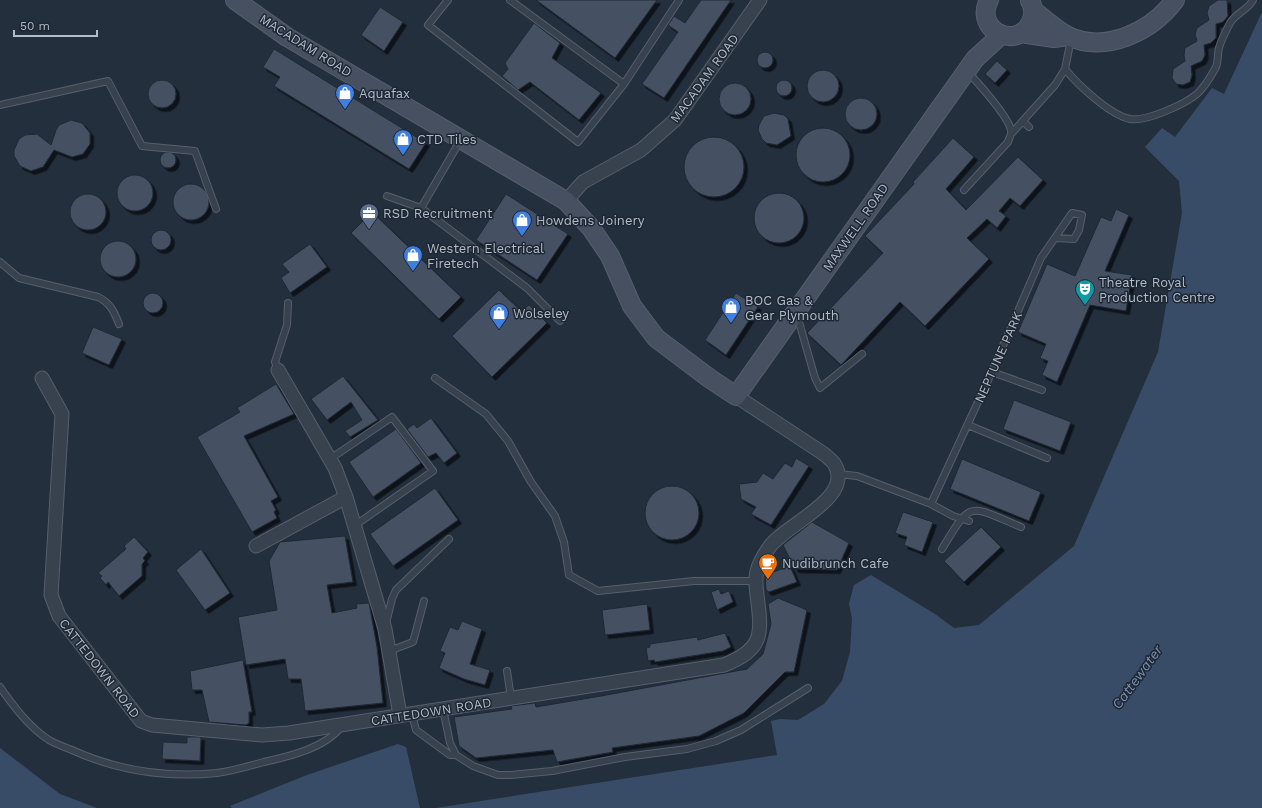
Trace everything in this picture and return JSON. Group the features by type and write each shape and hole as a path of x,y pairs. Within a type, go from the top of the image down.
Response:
{"street":[{"name":"MACADAM ROAD","path":"236,0 286,36 460,140 566,201 583,182 641,150 676,120 760,0"},
{"path":"972,0 1008,36 1021,33 1054,38 1070,37 1094,42 1114,40 1131,35 1150,25 1175,0"},
{"path":"1021,33 1030,24 1031,3"},
{"path":"1031,3 1070,37"},
{"name":"MAXWELL ROAD","path":"736,396 971,65 991,18"},
{"path":"566,201 591,228 610,256 632,306 656,338 708,378 824,454 835,464 838,474"},
{"path":"278,370 330,460 346,496 385,629 389,651 406,715"},
{"name":"CATTEDOWN ROAD","path":"42,378 62,414 52,595 59,616 133,713 140,721 152,725 262,735 289,733 724,665 740,658 752,650 759,638 759,611 756,582 757,570 769,546 831,497 837,486 838,474"},
{"path":"256,546 346,496"}],"lane":[{"path":"448,0 428,25 578,142 624,84 679,0"},
{"path":"510,0 624,84"},
{"path":"1065,69 1078,84 1114,112 1131,119 1154,116 1198,94 1215,68 1219,58 1218,50 1230,22 1236,15 1250,6 1253,0"},
{"path":"964,190 1008,142 1012,133 1055,85 1065,69 1070,37"},
{"path":"971,65 1010,126 1012,133"},
{"path":"0,105 108,81 142,146 195,151 216,209"},
{"path":"1023,121 1029,127"},
{"path":"421,208 460,140"},
{"path":"387,196 421,208 528,288 560,321"},
{"name":"NEPTUNE PARK","path":"931,504 992,372 1041,258 1072,213 1082,215 1074,239 1055,238"},
{"path":"0,262 19,278 98,297 106,301 114,311 119,324"},
{"path":"278,370 275,362 287,325 288,304"},
{"path":"796,312 815,378 820,388 862,354"},
{"path":"992,372 1042,390"},
{"path":"434,378 486,414 508,441 531,482 555,516 564,542 569,575 598,591 694,582 756,582"},
{"path":"330,460 392,417 432,471 354,526"},
{"path":"968,425 1047,458"},
{"path":"838,474 856,476 931,504 953,516 969,521"},
{"path":"942,549 960,518 969,511 979,510 1021,527"},
{"path":"385,629 389,608 396,590 449,539"},
{"path":"389,651 413,642 424,602"},
{"path":"507,670 511,698"},
{"path":"0,687 18,713 49,740 94,760 124,768 170,776 218,773 274,760 308,749 334,737 343,724"},
{"path":"443,709 452,749 456,755 473,766 498,776 552,771 625,757 687,749 716,741 741,730 808,688"},
{"path":"406,715 416,730 450,755 456,755"}],"water":[{"name":"Cattewater","path":"1262,12 1262,808 436,808 777,755 771,721 780,719 798,720 824,704 842,681 850,652 852,618 849,604 854,585 871,575 935,614 954,628 979,625 1074,546 1158,352 1182,213 1179,181 1145,147 1162,128 1175,137 1212,88 1224,94"},
{"path":"398,744 406,747 420,808 232,808 230,806 307,775"},
{"path":"0,748 60,794 97,808 0,808"}],"building":[{"path":"536,0 657,0 615,58"},
{"path":"701,0 731,0 664,98 642,84 678,32 668,25 674,16 685,23"},
{"path":"1218,0 1227,0 1228,16 1223,22 1216,24 1216,38 1211,43 1204,45 1205,55 1202,61 1191,66 1192,75 1190,82 1183,85 1176,84 1172,78 1173,69 1185,61 1185,48 1197,41 1195,34 1197,28 1209,20 1207,13 1209,6"},
{"path":"380,7 403,22 384,51 361,35"},
{"path":"534,23 560,43 552,58 601,93 579,120 530,82 518,90 502,76 508,69 505,63"},
{"path":"274,49 426,143 409,169 274,86 280,77 263,67"},
{"path":"765,52 771,54 773,60 771,66 765,68 759,66 757,60 759,54"},
{"path":"997,61 1007,70 995,83 985,74"},
{"path":"820,70 826,70 836,77 839,86 838,92 832,99 826,102 820,102 810,95 807,89 807,83 814,73"},
{"path":"162,80 172,84 176,94 172,104 162,108 152,104 148,94 152,84"},
{"path":"784,80 790,82 792,88 790,94 784,96 778,94 776,88 778,82"},
{"path":"732,83 738,83 748,90 751,99 750,105 744,112 738,115 732,115 722,108 719,102 719,96 726,86"},
{"path":"858,98 864,98 874,105 877,114 876,120 870,127 864,130 858,130 848,123 845,117 845,111 852,101"},
{"path":"774,113 784,115 788,119 791,136 777,145 766,143 762,139 758,130 764,116"},
{"path":"71,120 82,123 90,133 90,144 83,154 72,157 54,150 43,167 31,171 20,166 14,156 14,150 19,139 25,135 37,134 51,145 59,125"},
{"path":"823,128 833,130 842,136 848,145 850,155 848,165 842,174 833,180 823,182 813,180 804,174 798,165 796,155 798,145 804,136 813,130"},
{"path":"714,137 731,142 739,150 744,167 739,184 731,192 714,197 697,192 689,184 684,167 689,150 697,142"},
{"path":"953,138 974,157 946,189 966,210 1018,157 1043,180 1020,206 1010,198 999,211 1006,216 997,228 987,219 967,238 989,259 925,326 900,302 841,365 807,333 883,253 865,236 914,184 913,182"},
{"path":"168,152 175,157 176,160 171,167 168,168 161,163 160,160 165,153"},
{"path":"139,175 148,180 152,186 152,200 148,206 139,211 131,211 122,206 118,200 117,189 122,180 128,176"},
{"path":"195,184 204,189 208,195 208,209 204,215 195,220 187,220 178,215 174,209 173,198 178,189 184,185"},
{"path":"774,193 784,193 797,200 804,213 804,223 797,236 784,243 774,243 765,239 758,232 754,223 754,213 758,204 765,197"},
{"path":"92,194 101,199 105,205 105,219 101,225 92,230 84,230 75,225 71,219 70,208 75,199 81,195"},
{"name":"Howdens Joinery","path":"506,194 568,234 537,280 476,240"},
{"path":"1116,209 1129,215 1105,271 1132,275 1126,311 1090,305 1057,382 1042,375 1048,361 1040,358 1046,344 1018,332 1047,264 1075,276 1101,217 1111,221"},
{"name":"Western Electrical Firetech","path":"372,212 461,297 439,319 351,233"},
{"path":"161,230 168,233 171,240 168,247 161,250 154,247 151,240 154,233"},
{"path":"122,241 131,246 135,252 135,266 131,272 122,277 114,277 105,272 101,266 100,255 105,246 111,242"},
{"path":"310,244 327,267 290,293 281,278 289,272 282,264"},
{"name":"Wolseley","path":"499,290 521,311 529,305 547,323 492,377 452,336"},
{"path":"153,293 160,296 163,303 160,310 153,313 146,310 143,303 146,296"},
{"name":"BOC Gas & Gear Plymouth","path":"736,293 758,307 726,355 705,340"},
{"path":"93,327 122,339 109,365 82,353"},
{"path":"343,376 378,420 350,437 345,431 362,420 351,402 327,420 311,399"},
{"path":"276,384 294,414 244,436 278,497 271,501 276,510 274,512 277,518 252,532 197,437 240,412 237,408"},
{"path":"1014,400 1071,422 1060,451 1003,429"},
{"path":"431,418 457,453 444,463 436,453 428,457 407,429 414,424 417,428"},
{"path":"396,429 421,463 373,497 349,462"},
{"path":"796,458 809,466 771,525 751,514 756,507 741,499 739,484 757,482 763,473 773,479 785,463 792,467"},
{"path":"962,459 1041,492 1029,521 950,489"},
{"path":"672,486 682,488 691,494 697,503 699,513 697,523 691,532 682,538 672,540 662,538 653,532 647,523 645,513 647,503 653,494 662,488"},
{"path":"435,488 458,520 393,566 370,534"},
{"path":"903,512 933,522 922,552 904,545 907,537 895,533"},
{"path":"812,522 849,543 837,570 795,569 783,545"},
{"path":"981,527 1001,547 964,582 944,561"},
{"path":"345,536 353,582 327,585 332,613 357,608 356,604 369,603 377,647 383,703 305,711 301,679 288,679 285,659 246,665 238,617 277,610 269,561 280,542"},
{"path":"134,537 148,552 143,558 145,561 142,564 142,576 119,596 108,582 106,585 100,578 102,576 98,573 126,549 124,546"},
{"path":"201,549 230,593 205,610 176,570"},
{"path":"790,566 797,582 769,592 766,590 765,575"},
{"path":"719,589 721,594 729,591 733,602 717,610 711,592"},
{"path":"778,598 807,610 794,672 785,672 744,713 699,736 612,748 613,752 557,762 553,750 476,758 459,746 454,717 512,709 511,706 535,703 536,707 747,669 763,654 771,624 768,604"},
{"path":"647,604 650,630 605,635 602,610"},
{"path":"462,621 482,629 470,664 490,670 485,685 464,679 439,668 445,653 440,651 450,627 458,630"},
{"path":"725,633 731,647 723,651 655,662 654,660 648,661 646,648 650,647 650,644 697,637 698,640"},
{"path":"243,660 252,712 249,712 249,723 246,725 209,722 202,690 192,690 190,671"},
{"path":"187,737 201,737 200,761 162,759 163,742 187,743"}],"place":[{"name":"Aquafax","path":"345,110"},
{"name":"CTD Tiles","path":"403,156"},
{"name":"RSD Recruitment","path":"369,230"},
{"name":"Howdens Joinery","path":"522,237"},
{"name":"Western Electrical Firetech","path":"413,272"},
{"name":"Theatre Royal Production Centre","path":"1085,306"},
{"name":"BOC Gas & Gear Plymouth","path":"731,324"},
{"name":"Wolseley","path":"499,330"},
{"name":"Nudibrunch Cafe","path":"768,580"}]}
